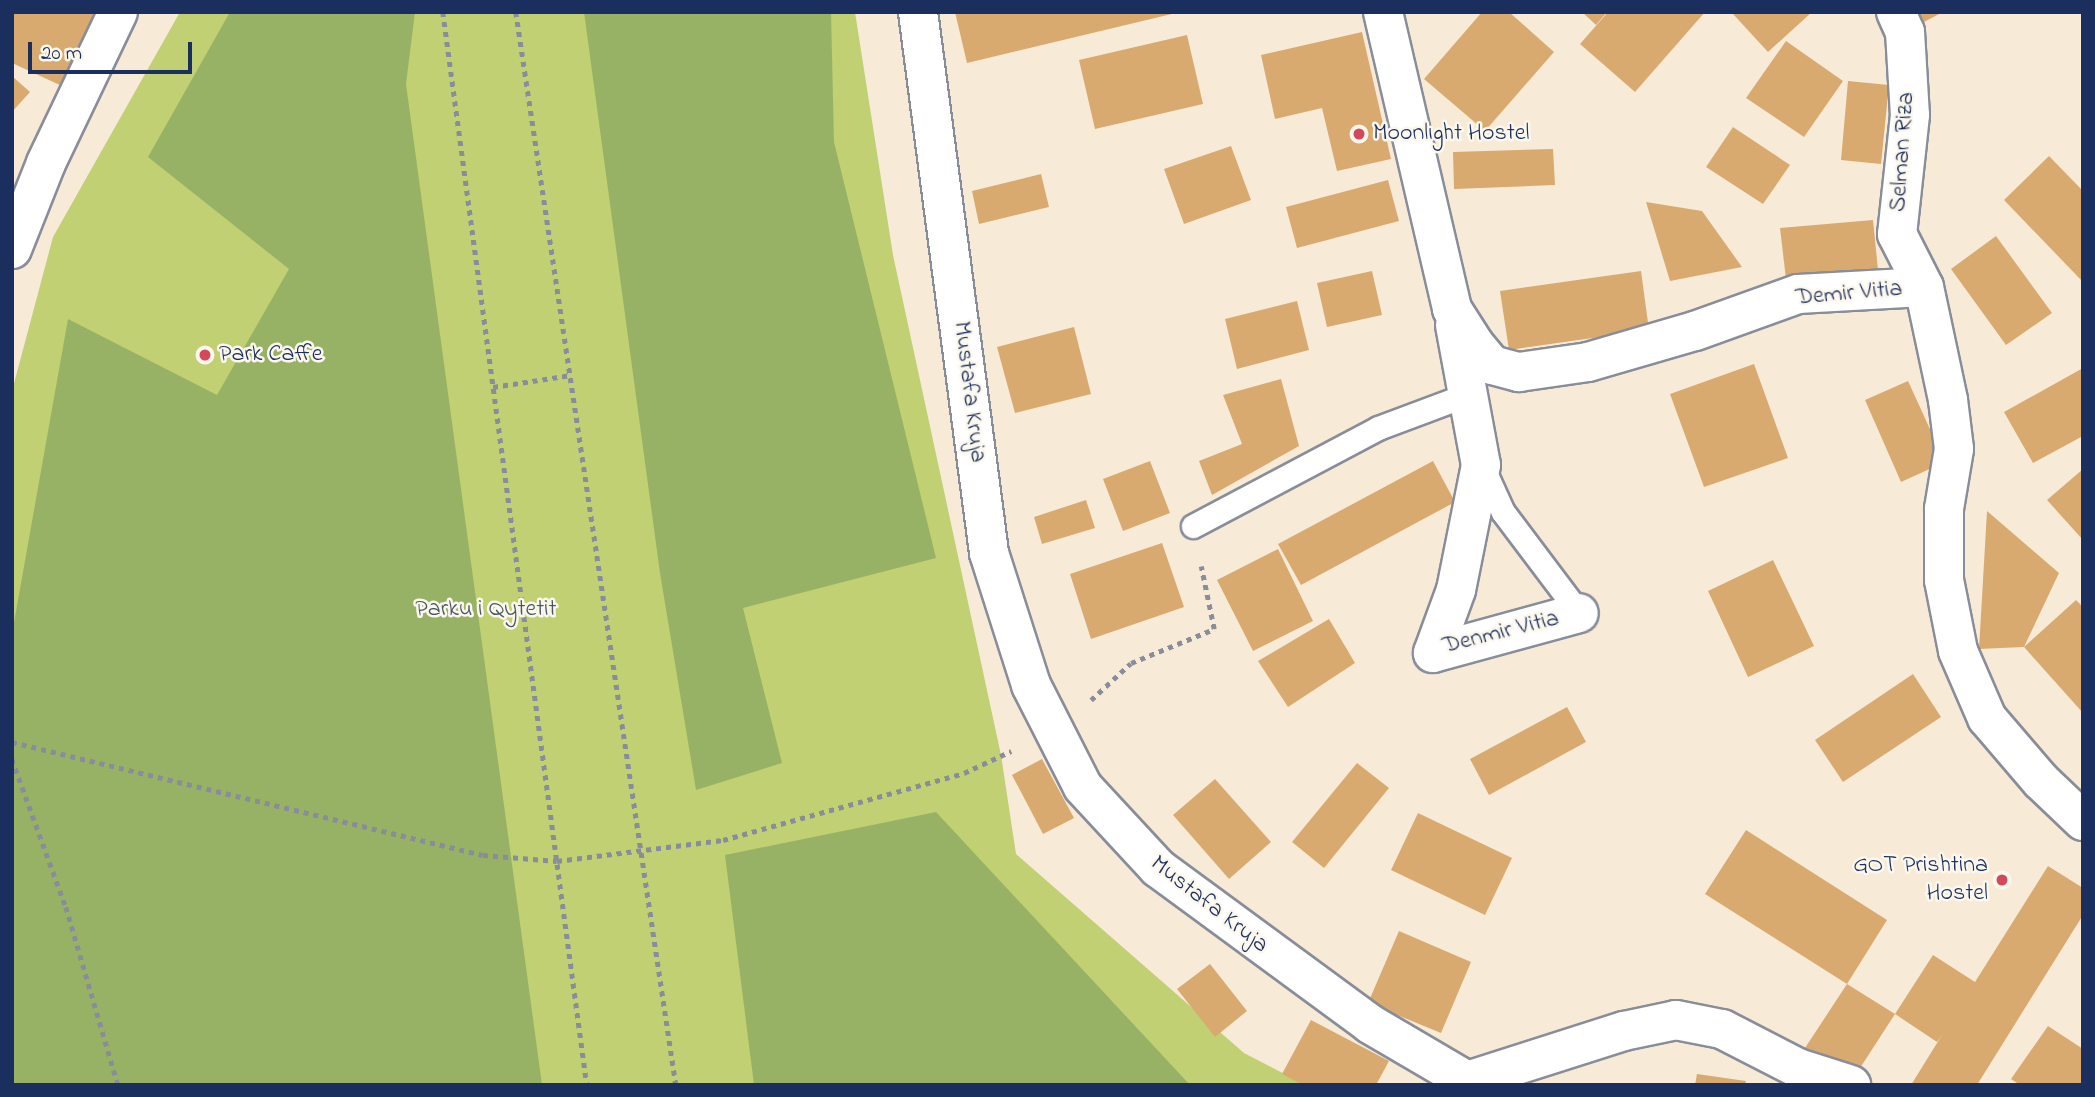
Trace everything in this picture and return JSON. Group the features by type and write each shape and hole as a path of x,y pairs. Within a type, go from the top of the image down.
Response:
{"street":[{"path":"12,249 46,163 118,12"},
{"name":"Mustafa Kruja","path":"918,12 989,553 1031,685 1083,787 1158,868 1370,1024 1466,1081 1624,1031 1676,1020 1722,1029 1798,1068 1851,1085"},
{"name":"Demir Vitia","path":"1383,12 1452,309 1475,345 1492,365 1519,372 1588,362 1695,331 1798,294 1924,287 1948,400 1954,449 1944,509 1944,580 1958,651 1987,719 2041,781 2083,821"},
{"name":"Selman Riza","path":"1896,12 1905,32 1910,114 1897,234 1924,287"},
{"name":"Denmir Vitia","path":"1452,309 1481,465 1456,590 1433,653 1579,613"}],"lane":[{"path":"1193,526 1378,428 1469,394"},
{"name":"Denmir Vitia","path":"1481,465 1503,512 1579,613"}],"path":[{"path":"443,12 587,1085"},
{"path":"516,12 676,1085"},
{"path":"493,387 571,375"},
{"path":"12,742 483,855 557,861 723,840 964,773 1055,732 1131,663 1214,629 1193,526"},
{"path":"12,760 66,907 118,1085"}],"green space":[{"name":"Parku i Qytetit","path":"180,12 855,12 893,255 1001,755 1016,854 1244,1053 1306,1085 12,1085 12,391 53,237"},
{"path":"230,12 415,12 406,84 542,1085 12,1085 12,634 68,319 217,395 289,269 148,157"},
{"path":"584,12 831,12 834,142 936,558 743,608 782,763 696,790 660,573"},
{"path":"936,812 1190,1085 754,1085 725,855"}],"building":[{"path":"12,12 97,12 62,86 12,63"},
{"path":"955,12 1176,12 1176,13 967,63"},
{"path":"1482,12 1509,12 1554,52 1485,131 1424,79"},
{"path":"1582,12 1607,12 1596,25"},
{"path":"1608,12 1705,12 1635,92 1580,44"},
{"path":"1812,12 1768,52 1733,14"},
{"path":"1919,12 1943,12 1924,22"},
{"path":"1362,32 1391,159 1337,171 1322,108 1275,119 1261,55"},
{"path":"1187,35 1203,104 1095,129 1079,60"},
{"path":"1786,41 1843,81 1804,137 1746,98"},
{"path":"12,76 30,92 12,112"},
{"path":"1848,81 1889,85 1881,164 1841,160"},
{"path":"1733,127 1790,165 1763,204 1706,167"},
{"path":"1231,146 1251,200 1184,224 1164,169"},
{"path":"1553,149 1555,185 1454,189 1453,152"},
{"path":"2049,156 2083,191 2083,282 2004,200"},
{"path":"1041,174 1049,207 979,224 972,191"},
{"path":"1388,180 1399,221 1297,248 1286,207"},
{"path":"1646,202 1702,211 1742,267 1670,281"},
{"path":"1873,220 1878,270 1786,279 1780,228"},
{"path":"1996,236 2052,313 2006,345 1951,269"},
{"path":"1372,271 1382,315 1327,327 1317,283"},
{"path":"1641,271 1649,330 1509,350 1500,291"},
{"path":"1297,301 1309,350 1237,369 1225,319"},
{"path":"1074,327 1091,394 1015,413 997,347"},
{"path":"1754,364 1788,458 1704,487 1670,394"},
{"path":"2083,368 2083,436 2033,463 2004,412"},
{"path":"1281,379 1299,446 1212,495 1199,461 1242,444 1223,395"},
{"path":"1908,381 1945,462 1901,482 1865,400"},
{"path":"1150,461 1170,513 1123,531 1103,479"},
{"path":"1433,461 1455,502 1301,585 1278,544"},
{"path":"2083,469 2083,540 2047,500"},
{"path":"1086,500 1095,528 1042,544 1034,517"},
{"path":"1987,511 2059,573 2024,647 1979,649"},
{"path":"1162,543 1184,607 1091,639 1070,574"},
{"path":"1278,549 1313,621 1253,651 1217,580"},
{"path":"1773,560 1814,646 1748,677 1708,591"},
{"path":"2076,600 2083,607 2083,713 2024,647"},
{"path":"1329,619 1355,663 1288,707 1258,661"},
{"path":"1913,674 1941,717 1843,782 1815,740"},
{"path":"1567,707 1586,742 1489,795 1470,759"},
{"path":"1042,759 1074,818 1043,834 1012,775"},
{"path":"1357,763 1389,788 1324,868 1292,842"},
{"path":"1215,779 1271,842 1229,879 1173,815"},
{"path":"1418,813 1512,858 1485,915 1391,870"},
{"path":"1746,830 1887,920 1847,984 1705,894"},
{"path":"2048,866 2083,888 2083,915 1977,1085 1911,1085 1942,1035 1937,1042 1895,1014 1933,955 1975,982"},
{"path":"1399,931 1471,962 1441,1033 1368,1003"},
{"path":"1210,964 1247,1011 1215,1037 1177,989"},
{"path":"1847,984 1895,1014 1851,1082 1803,1051"},
{"path":"1311,1020 1389,1061 1376,1085 1303,1085 1282,1074"},
{"path":"2048,1026 2083,1049 2083,1085 2020,1085 2011,1079"},
{"path":"1697,1074 1746,1081 1745,1085 1695,1085"}],"place":[{"name":"Moonlıght Hostel","path":"1359,134"},
{"name":"Park Caffe","path":"205,355"},
{"name":"GOT Prishtina Hostel","path":"2002,880"}]}
